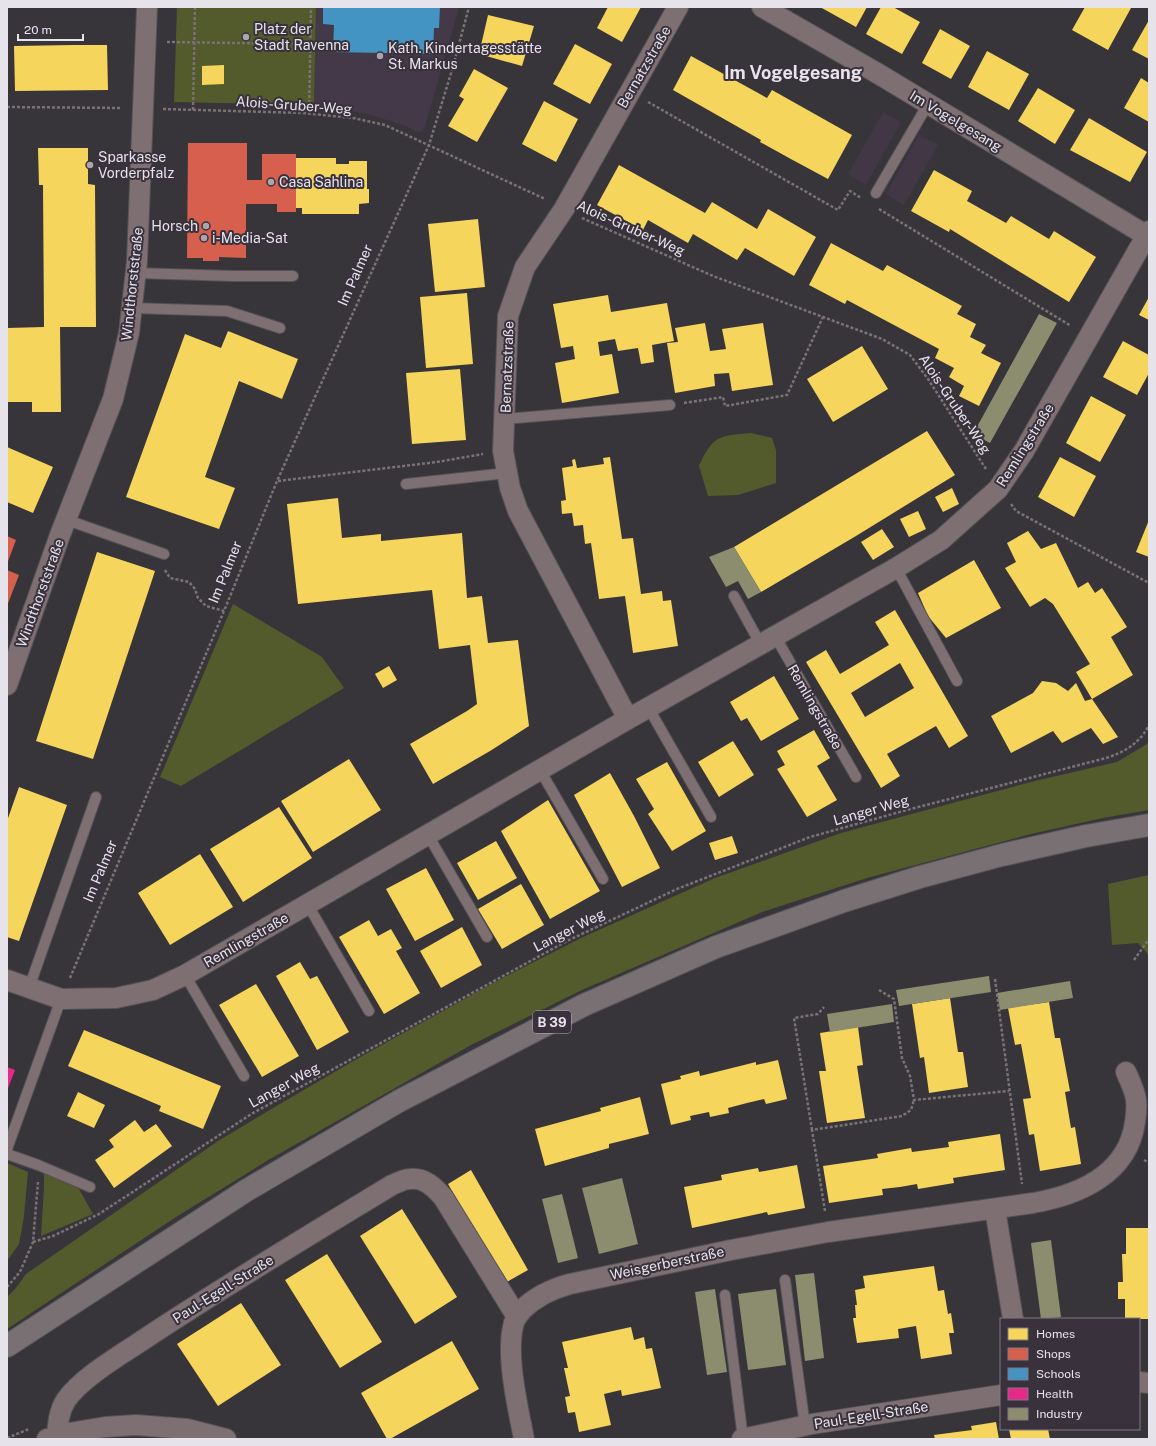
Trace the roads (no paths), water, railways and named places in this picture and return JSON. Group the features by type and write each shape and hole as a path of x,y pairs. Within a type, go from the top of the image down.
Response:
{"main road":[{"name":"B 39","path":"7,1346 108,1279 260,1182 399,1100 584,1005 716,947 844,901 920,877 1002,855 1086,836 1149,825"}],"street":[{"name":"Windthorststraße","path":"7,685 60,535 113,399 129,333 135,273 144,108 147,7"},
{"name":"Bernatzstraße","path":"628,719 518,511 510,488 503,451 508,316 525,267 564,209 678,7"},
{"name":"Im Vogelgesang","path":"762,7 877,73 1148,235"},
{"name":"Remlingstraße","path":"7,980 61,999 116,998 153,990 185,975 628,719 896,568 941,540 998,489 1024,451 1088,337 1148,235"},
{"name":"Weisgerberstraße","path":"524,1439 511,1357 511,1342 517,1317 527,1305 539,1295 554,1288 570,1284 732,1250 828,1232 1025,1205 1062,1196 1088,1185 1109,1171 1123,1156 1131,1140 1136,1115 1136,1100 1126,1072"},
{"name":"Paul-Egell-Straße","path":"226,1439 187,1429 136,1425 105,1427 52,1437 65,1401 77,1387 107,1364 218,1290 392,1185 410,1178 422,1180 434,1187 443,1197 517,1317"},
{"path":"995,1209 1013,1318"},
{"name":"Paul-Egell-Straße","path":"742,1439 879,1413 1000,1395"}],"lane":[{"path":"876,193 928,104"},
{"path":"135,273 293,276"},
{"path":"131,308 227,311 280,328"},
{"path":"505,419 670,405"},
{"path":"406,484 507,473"},
{"path":"67,520 164,554"},
{"path":"896,568 957,681"},
{"path":"734,596 768,641"},
{"name":"Remlingstraße","path":"768,641 856,777"},
{"path":"648,708 711,817"},
{"path":"540,770 603,879"},
{"path":"29,988 96,797"},
{"path":"428,835 487,937"},
{"path":"308,904 369,1011"},
{"path":"185,975 244,1076"},
{"path":"7,1149 61,999"},
{"path":"7,1154 38,1165 90,1187"},
{"path":"785,1280 805,1426"},
{"path":"725,1295 742,1439"}],"place":[{"name":"Platz der Stadt Ravenna","path":"246,37"},
{"name":"Kath. Kindertagesstätte St. Markus","path":"380,56"},
{"name":"Sparkasse Vorderpfalz","path":"90,165"},
{"name":"Casa Sahlina","path":"271,182"},
{"name":"Horsch","path":"206,226"},
{"name":"i-Media-Sat","path":"204,238"}],"district":[{"name":"Im Vogelgesang","path":"793,72"}]}
